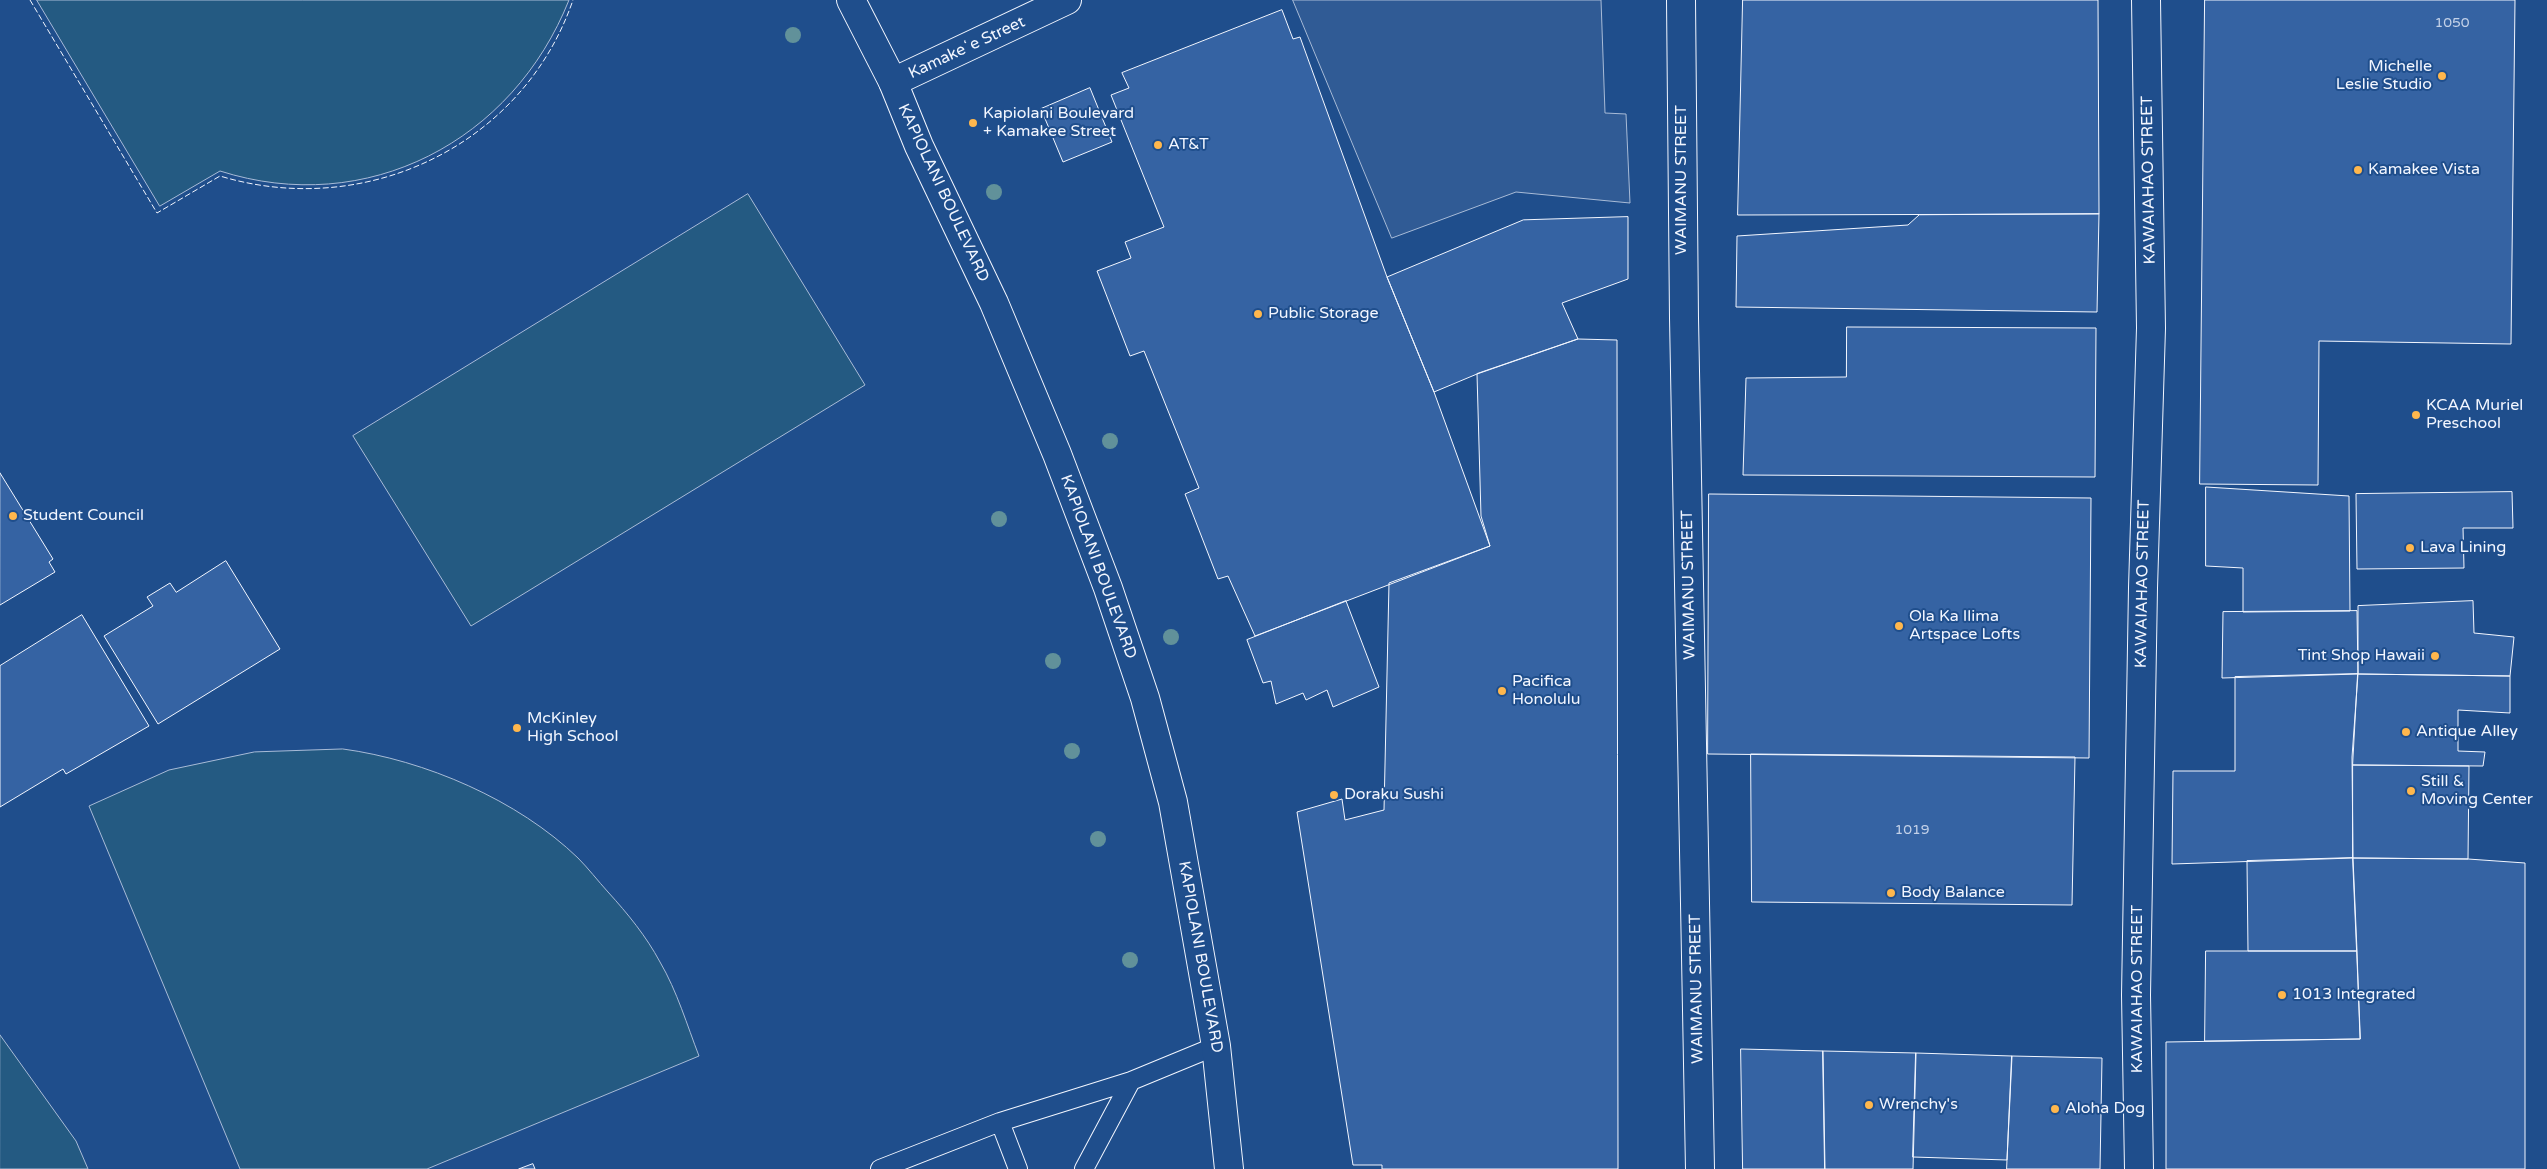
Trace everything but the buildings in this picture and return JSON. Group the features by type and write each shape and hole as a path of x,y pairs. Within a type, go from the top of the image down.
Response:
{"street":[{"name":"KAPIOLANI BOULEVARD","path":"851,0 893,82 919,146 994,302 1108,588 1146,698 1173,802 1216,1046 1229,1169"},
{"name":"Kamakeʻe Street","path":"893,82 1067,0"},
{"name":"WAIMANU STREET","path":"1681,0 1683,262 1700,1169"},
{"name":"KAWAIAHAO STREET","path":"2139,1169 2136,966 2142,598 2151,328 2146,0"}],"lane":[{"path":"880,1169 1000,1122 1131,1081 1216,1046"},
{"path":"1084,1169 1131,1081"},
{"path":"1000,1122 1018,1169"}],"shaded area":[{"path":"37,0 569,0 544,50 512,93 473,128 429,156 380,175 329,184 275,183 220,171 160,206"},
{"path":"1293,0 1601,0 1605,113 1626,114 1630,203 1516,192 1392,238"},
{"path":"748,194 865,385 471,626 353,436"},
{"path":"343,749 374,754 438,773 499,801 528,818 554,837 586,866 630,917 649,943 672,985 699,1056 427,1169 240,1169 89,806 169,770 254,752"},
{"path":"0,1035 76,1141 88,1169 0,1169"}],"fence":[{"path":"30,0 157,213 220,176 275,187 329,188 382,178 432,159 478,131 517,95 549,51 573,0"}],"place":[{"name":"Michelle Leslie Studio","path":"2442,76"},
{"name":"Kapiolani Boulevard + Kamakee Street","path":"973,123"},
{"name":"AT&T","path":"1158,145"},
{"name":"Kamakee Vista","path":"2358,170"},
{"name":"Public Storage","path":"1258,314"},
{"name":"KCAA Muriel Preschool","path":"2416,415"},
{"name":"Student Council","path":"13,516"},
{"name":"Lava Lining","path":"2410,548"},
{"name":"Ola Ka Ilima Artspace Lofts","path":"1899,626"},
{"name":"Tint Shop Hawaii","path":"2435,656"},
{"name":"Pacifica Honolulu","path":"1502,691"},
{"name":"McKinley High School","path":"517,728"},
{"name":"Antique Alley","path":"2406,732"},
{"name":"Still & Moving Center","path":"2411,791"},
{"name":"Doraku Sushi","path":"1334,795"},
{"name":"Body Balance","path":"1891,893"},
{"name":"1013 Integrated","path":"2282,995"},
{"name":"Wrenchy's","path":"1869,1105"},
{"name":"Aloha Dog","path":"2055,1109"}]}
